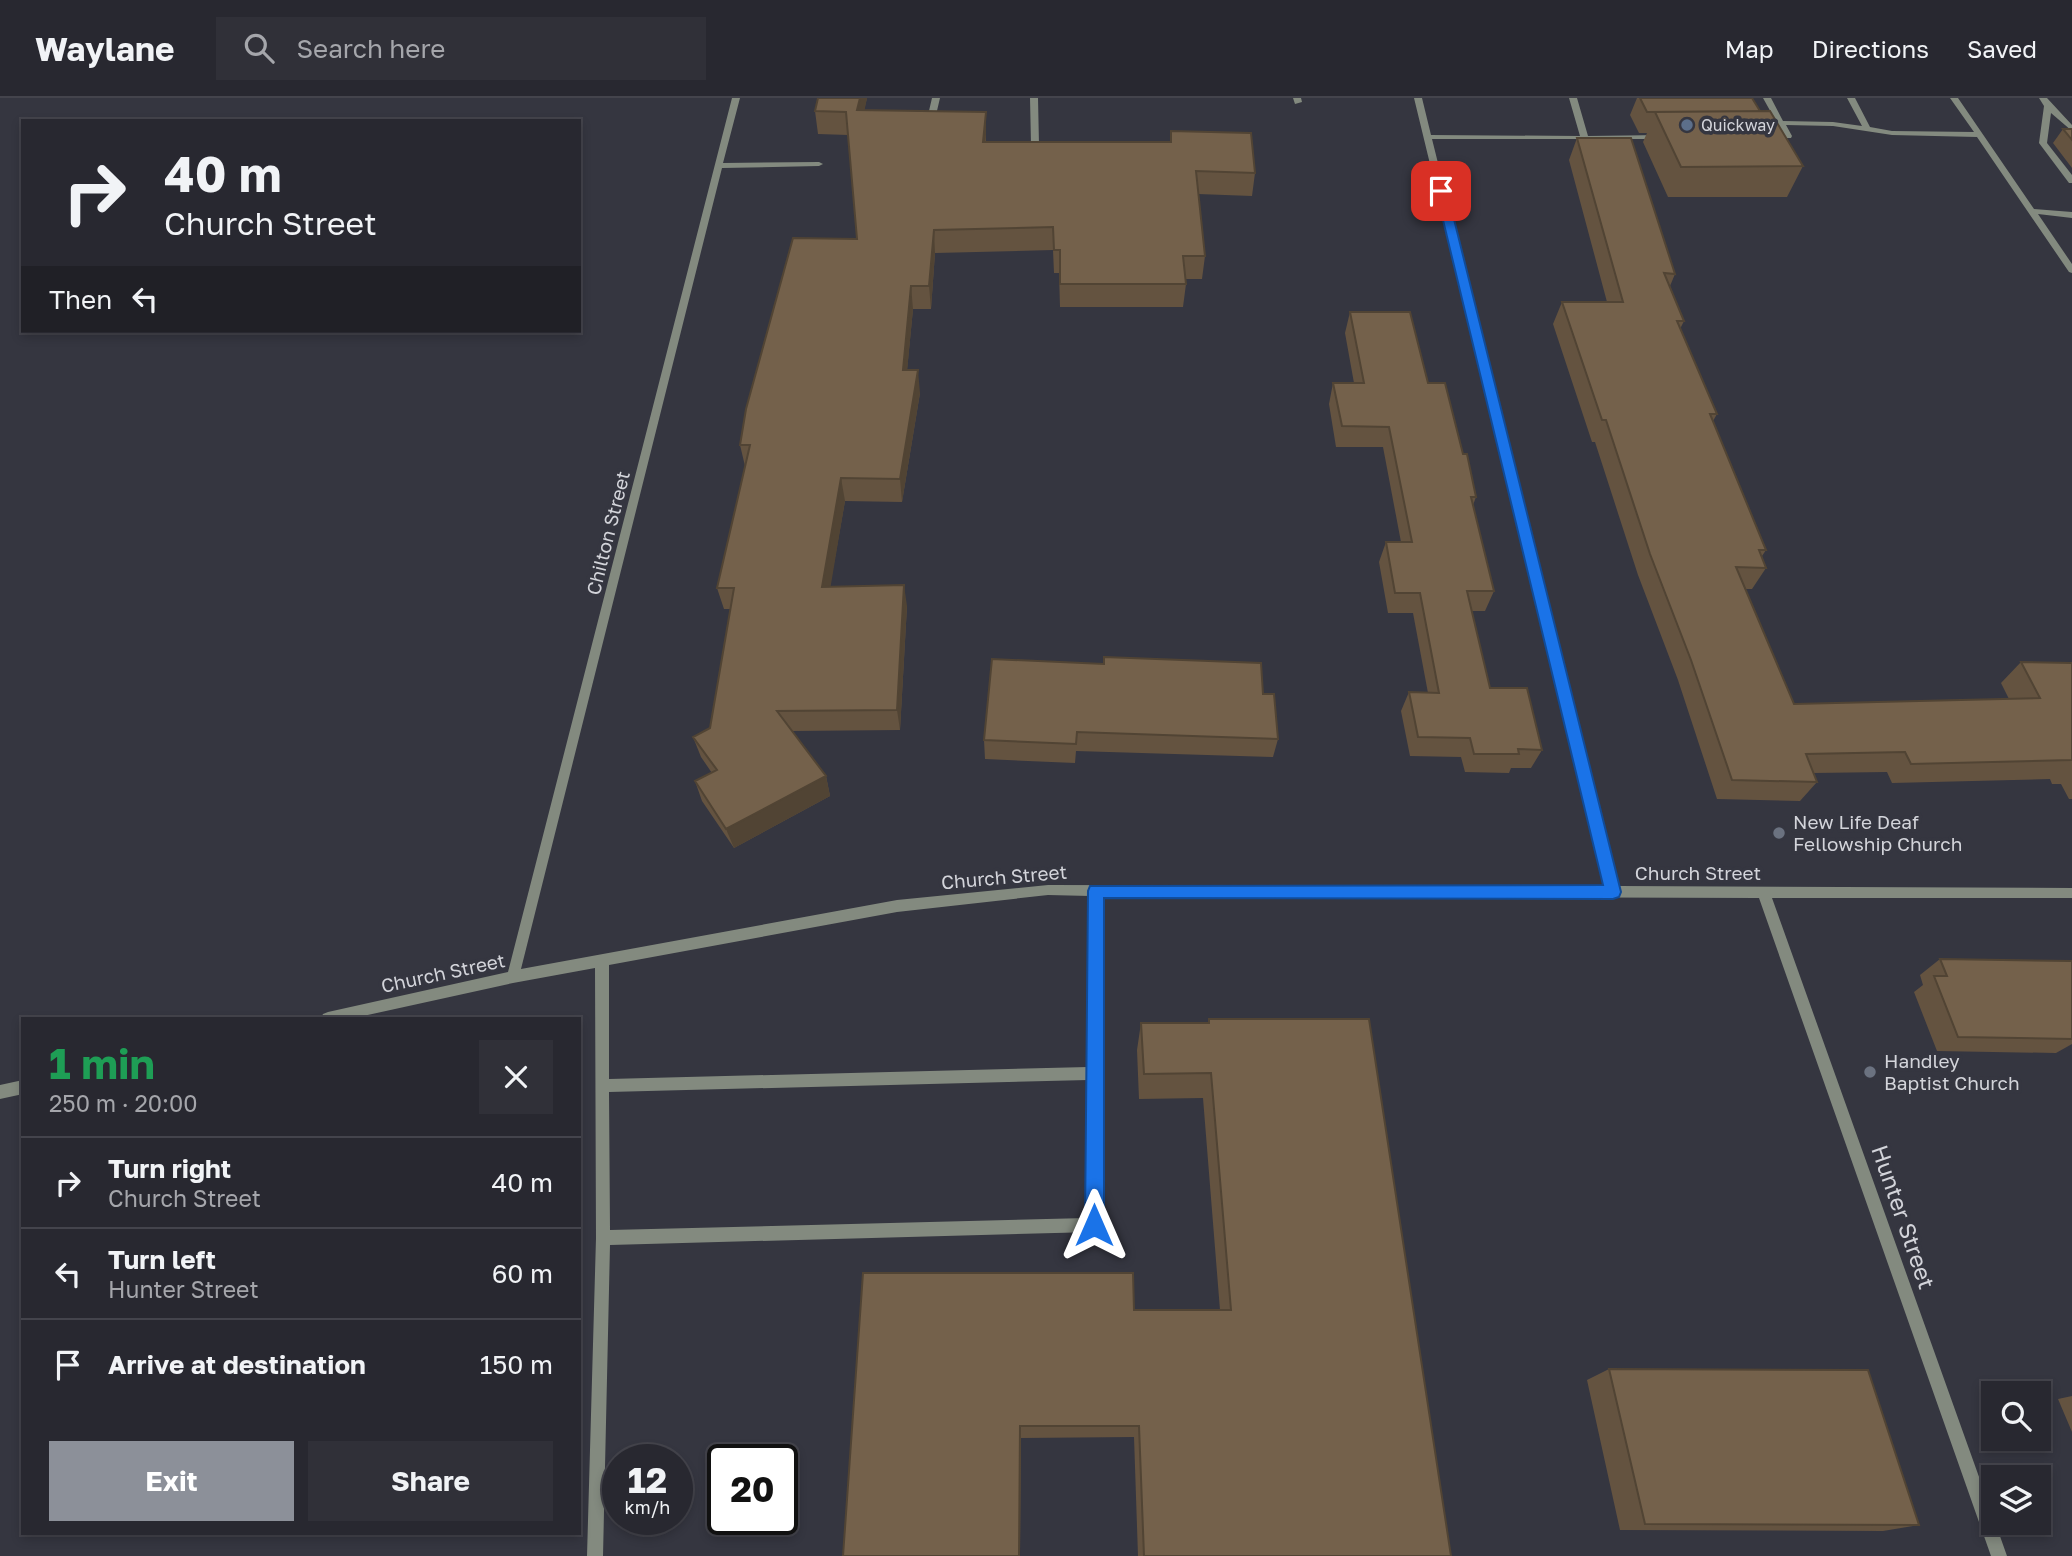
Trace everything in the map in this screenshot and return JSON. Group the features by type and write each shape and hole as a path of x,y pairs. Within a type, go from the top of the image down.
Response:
{"street":[{"name":"Chilton Street","path":"513,977 736,98"},
{"path":"932,115 936,98"},
{"path":"1034,98 1035,145"},
{"path":"1418,98 1613,892"},
{"path":"1573,98 1585,138"},
{"path":"1761,136 1788,136 1767,98"},
{"path":"1851,98 1867,130"},
{"path":"1954,98 2072,270"},
{"path":"2046,102 2072,129"},
{"path":"2046,102 2043,143 2072,181"},
{"path":"1780,123 1833,124 1892,133 1979,135"},
{"path":"1428,137 1666,137"},
{"path":"719,166 819,164"},
{"path":"2031,211 2072,215"},
{"name":"Church Street","path":"333,1017 513,977 897,906 1048,890 2072,892"},
{"path":"603,1238 1094,1225 1096,891"},
{"name":"Hunter Street","path":"1764,892 1999,1556"},
{"path":"595,1556 603,1238 603,961"},
{"path":"603,1086 1095,1073"},
{"path":"0,1092 21,1087"}],"building":[{"path":"818,98 860,98 857,110 986,112 983,142 1171,142 1171,131 1251,133 1255,173 1196,171 1205,256 1183,256 1186,284 1060,284 1060,250 1054,250 1053,227 934,230 929,286 911,286 903,370 918,370 900,479 841,478 822,587 904,585 897,710 777,711 826,776 726,829 695,781 717,770 693,737 710,728 734,588 717,588 750,445 740,445 746,409 793,238 857,239 846,112 815,111"},
{"path":"1640,98 1752,98 1760,111 1647,112"},
{"path":"1770,111 1803,166 1681,167 1655,112"},
{"path":"2063,129 2072,129 2072,140"},
{"path":"1577,138 1631,138 1675,274 1664,273 1684,321 1677,321 1717,414 1710,414 1766,550 1759,550 1766,568 1736,567 1794,704 2040,698 2021,662 2072,663 2072,760 1911,764 1905,752 1806,754 1817,782 1732,780 1562,302 1623,302"},
{"path":"1350,312 1410,312 1428,383 1445,383 1463,454 1467,454 1476,497 1471,497 1494,591 1467,591 1490,688 1527,688 1542,750 1518,749 1519,754 1474,754 1470,738 1418,737 1409,692 1439,693 1420,593 1395,593 1386,542 1412,542 1389,427 1342,426 1333,383 1364,383"},
{"path":"1104,657 1261,663 1263,694 1274,694 1278,739 1077,732 1076,744 984,740 992,659 1104,664"},
{"path":"1940,959 2072,961 2072,1039 1958,1037 1934,976 1947,976"},
{"path":"1209,1019 1369,1019 1451,1556 1144,1556 1139,1426 1020,1426 1019,1556 843,1556 863,1273 1133,1273 1134,1310 1231,1310 1211,1073 1144,1074 1141,1023 1209,1023"},
{"path":"1609,1369 1868,1370 1919,1525 1645,1524"}],"place":[{"name":"Quickway","path":"1687,125"},
{"name":"New Life Deaf Fellowship Church","path":"1779,833"},
{"name":"Handley Baptist Church","path":"1870,1072"}],"route":[{"path":"1094,1225 1096,891 1613,892 1441,191"}]}
